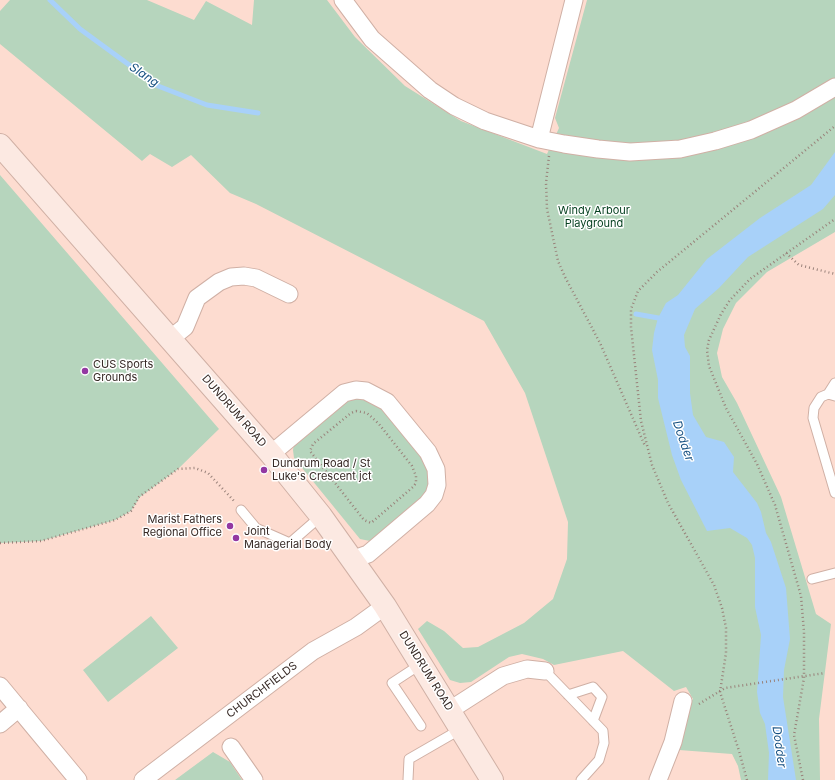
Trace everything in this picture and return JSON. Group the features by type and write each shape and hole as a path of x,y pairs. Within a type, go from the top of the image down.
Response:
{"main road":[{"name":"DUNDRUM ROAD","path":"0,145 271,454 321,516 354,559 385,606 492,780"}],"street":[{"path":"343,0 372,39 430,90 468,113 503,128 539,139 598,149 652,152 680,149 715,141 751,130 796,110 835,87"},
{"path":"539,139 574,0"},
{"path":"170,339 185,327 197,298 219,282 231,277 244,276 256,278 289,294"},
{"path":"271,454 344,393 356,390 366,391 387,402 428,452 436,469 437,485 434,495 427,504 368,554 354,559"},
{"name":"CHURCHFIELDS","path":"143,780 313,651 356,627 385,606"},
{"path":"456,720 503,676 528,669 545,671"},
{"path":"0,686 78,780"},
{"path":"658,780 673,742 683,701"},
{"path":"0,724 19,708"},
{"path":"231,746 246,777"}],"lane":[{"path":"835,383 831,395 821,397 816,403 813,418 835,493"},
{"path":"241,510 256,528 290,543 321,516"},
{"path":"812,578 835,573"},
{"path":"421,726 392,683 422,664"},
{"path":"545,671 603,731 604,743 599,760 581,780"},
{"path":"568,695 593,687 602,697 593,721"},
{"path":"408,780 409,759 456,720"}],"path":[{"path":"652,465 641,421 634,361 631,318 634,299 647,280 674,256 835,126"},
{"path":"539,139 549,155 546,183 547,209 558,261 595,333 627,402 641,433 652,465 668,503 714,585 722,608 726,628 726,647 720,692 747,780"},
{"path":"803,780 794,735 804,678 804,632 801,596 780,521 758,464 741,437 721,396 709,366 707,350 713,330 730,300 754,275 835,218"},
{"path":"786,253 799,265 835,274"},
{"path":"356,411 367,413 379,424 412,466 416,476 416,483 374,521 371,522 364,520 310,451 313,444 351,413 356,411"},
{"path":"0,543 41,541 115,520 131,511 140,497 178,469 195,468 208,473 241,510"},
{"path":"720,692 725,688 804,678 825,673"}],"green space":[{"name":"Windy Arbour Playground","path":"10,0 147,0 194,20 206,1 252,25 254,0 327,0 355,37 405,86 461,121 547,154 559,128 555,118 587,0 835,0 835,232 767,272 736,303 723,329 717,353 722,377 737,403 781,497 816,614 831,624 819,719 820,780 741,780 738,766 732,754 679,750 686,706 693,699 686,687 674,691 623,651 554,665 543,659 522,654 509,657 471,682 460,683 450,680 418,629 427,621 444,631 463,648 478,647 524,623 553,599 567,559 568,522 525,393 484,321 256,204 230,193 191,155 172,167 150,154 142,161 0,44 0,11"},
{"name":"CUS Sports Grounds","path":"0,175 219,429 178,469 140,497 131,511 115,520 41,541 0,543"},
{"path":"353,396 378,403 425,457 431,482 424,497 376,539 370,541 360,539 294,458 293,450 294,444"},
{"path":"151,616 178,648 108,702 83,670"},
{"path":"213,752 230,762 242,780 175,780"}],"water":[{"name":"Dodder","path":"835,152 835,195 823,209 748,257 719,288 695,309 684,335 685,347 690,356 690,393 693,415 706,437 724,442 734,457 733,472 757,503 786,588 790,639 784,670 783,697 796,780 768,780 769,753 765,724 760,713 757,692 761,635 755,607 755,558 752,545 747,538 730,528 707,531 681,480 672,455 658,398 658,380 652,350 658,318 666,303 678,295 707,259 760,218 811,185"}],"waterway":[{"name":"Slang","path":"50,0 80,29 158,86 207,105 258,113"},
{"name":"Slang","path":"636,314 664,319"}],"place":[{"name":"CUS Sports Grounds","path":"85,371"},
{"name":"Dundrum Road / St Luke's Crescent jct","path":"264,470"},
{"name":"Marist Fathers Regional Office","path":"230,526"},
{"name":"Joint Managerial Body","path":"236,538"}]}
